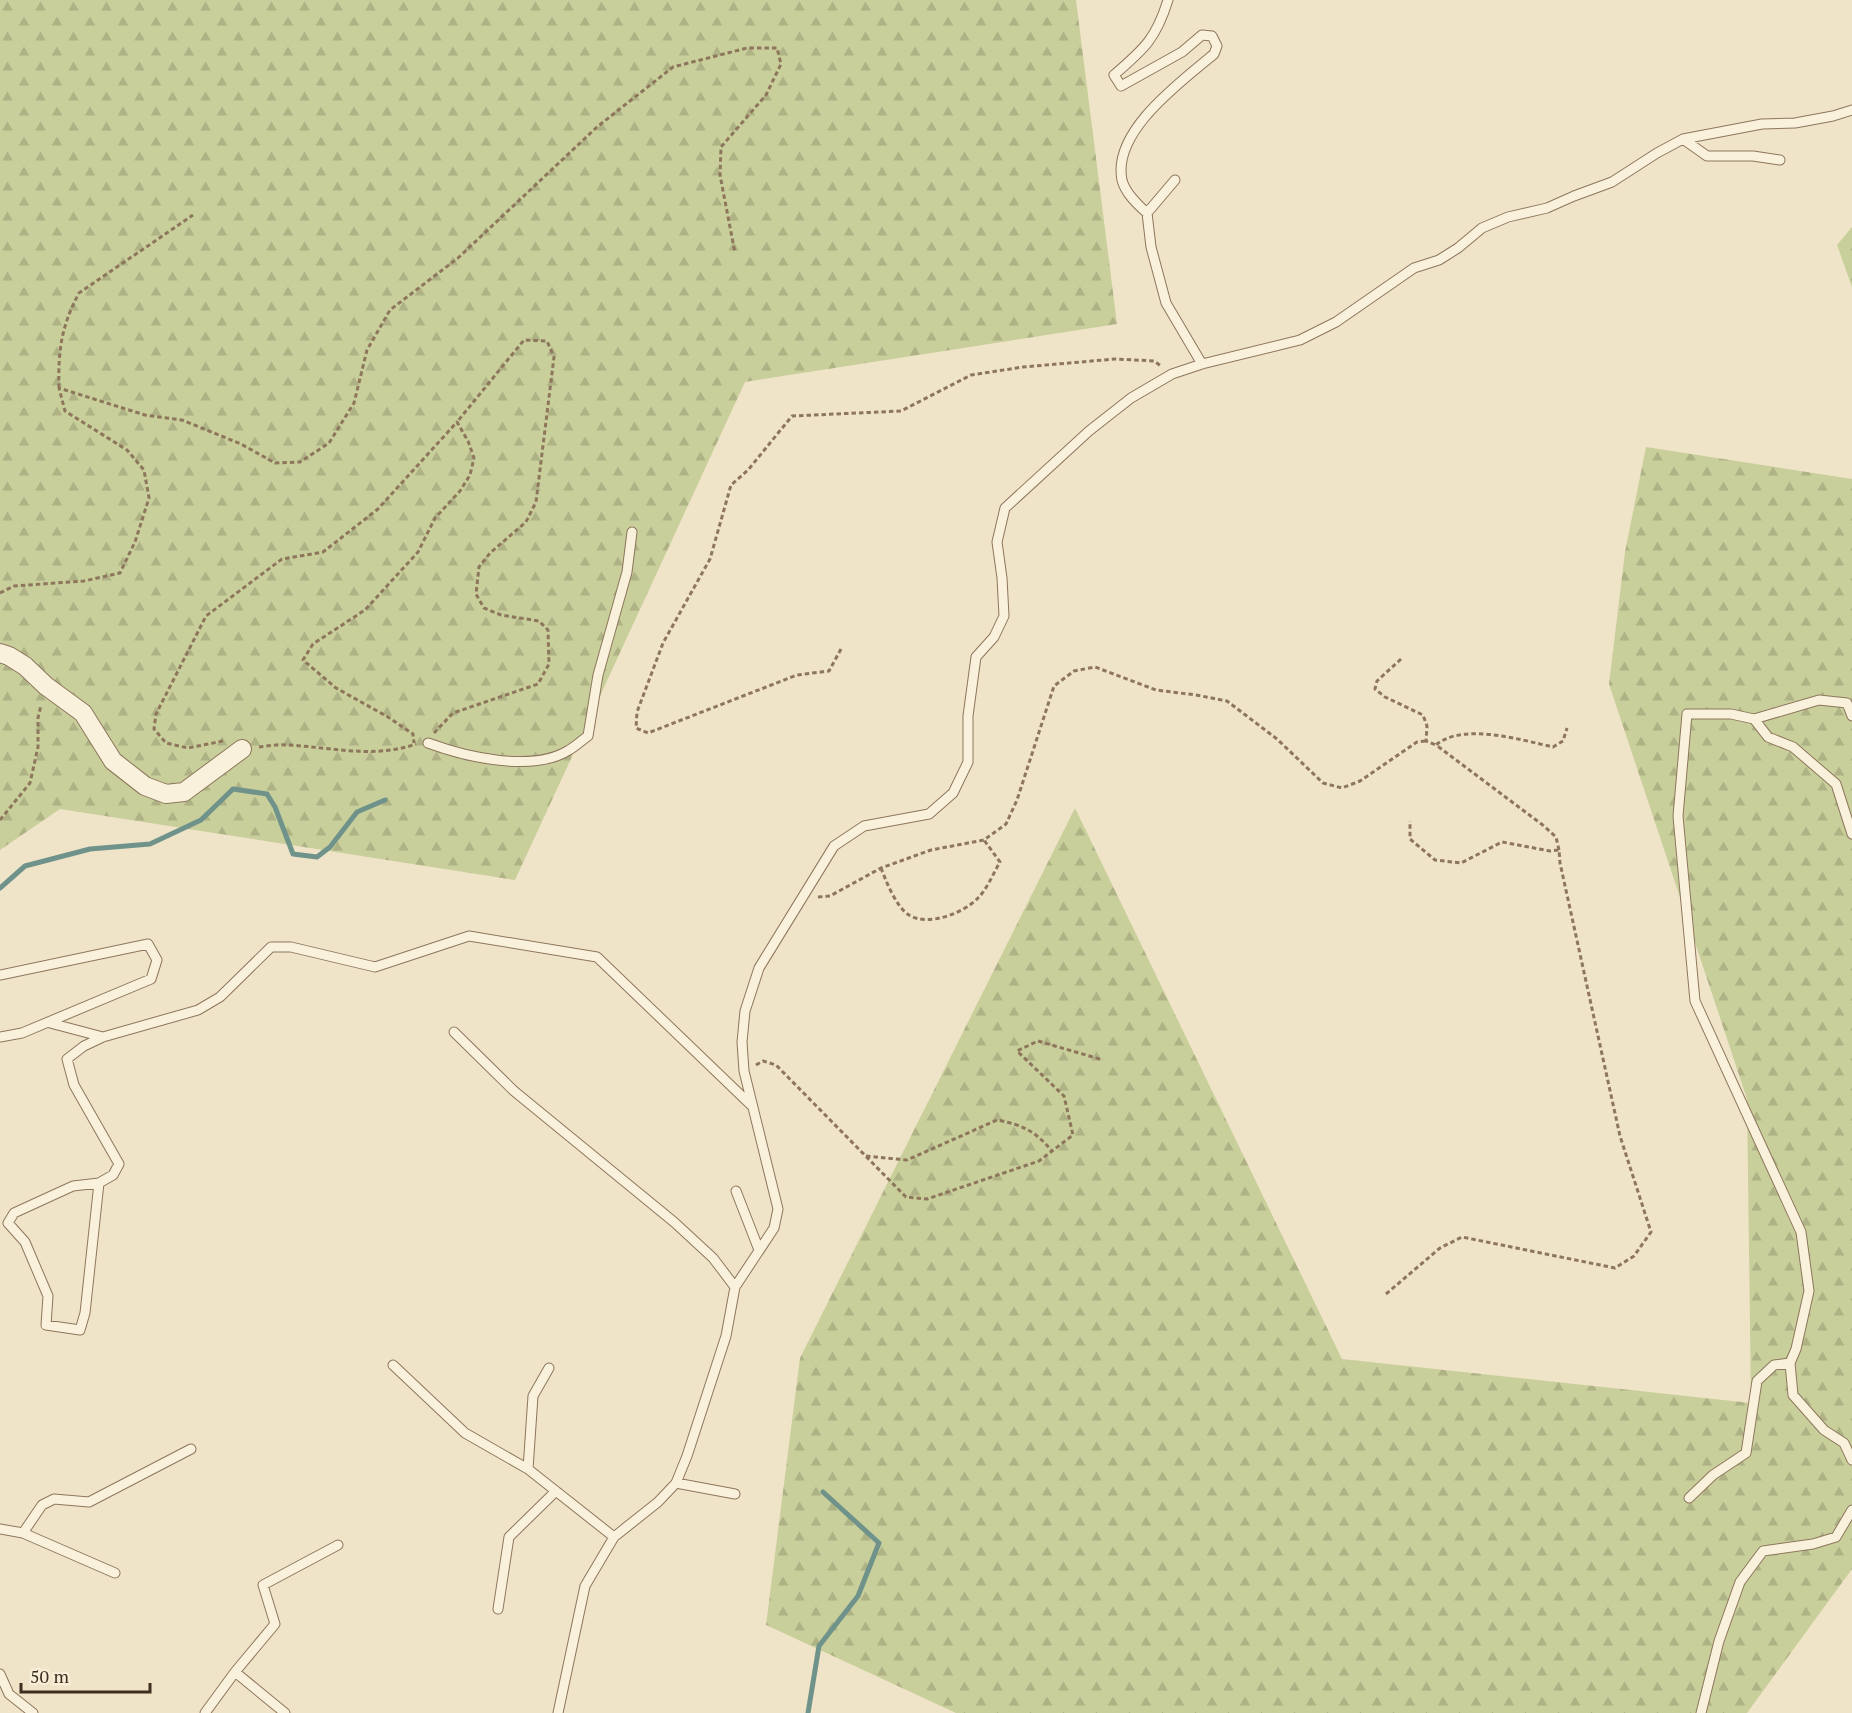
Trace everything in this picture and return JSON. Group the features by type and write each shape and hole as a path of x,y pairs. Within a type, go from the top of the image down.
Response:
{"street":[{"path":"0,653 25,666 46,686 83,713 112,761 146,786 166,794 184,792 242,749"}],"lane":[{"path":"1168,0 1161,23 1144,49 1114,75 1121,86 1182,52 1202,35 1212,36 1217,46 1214,54 1157,102 1125,145 1122,182 1136,203 1147,213 1151,247 1166,303 1202,364"},
{"path":"558,1713 585,1586 614,1537 636,1521 676,1483 726,1336 735,1287 774,1228 778,1209 744,1071 742,1042 745,1011 759,968 834,846 864,826 929,814 953,793 968,762 968,716 976,657 994,637 1004,616 997,542 1005,508 1089,431 1131,398 1172,375 1202,364 1300,340 1336,322 1414,268 1439,260 1482,228 1508,217 1546,208 1612,182 1683,139 1762,124 1795,123 1852,110"},
{"path":"1683,139 1707,156 1754,156 1780,160"},
{"path":"1147,213 1175,180"},
{"path":"428,743 459,754 503,762 549,759 568,751 588,736 598,675 627,572 632,532"},
{"path":"1852,716 1847,703 1819,700 1754,719 1731,714 1687,714 1678,816 1695,1001 1801,1232 1809,1291 1796,1349 1790,1363 1793,1395 1824,1430 1844,1443 1852,1460"},
{"path":"1754,719 1768,737 1793,747 1836,784 1852,834"},
{"path":"99,1183 85,1313 80,1330 46,1325 48,1296 25,1242 8,1223 14,1213 73,1186 99,1183 113,1175 119,1164 74,1085 67,1059 84,1046 103,1037 198,1010 220,997 271,947 291,947 375,967 469,936 597,957 753,1106"},
{"path":"0,975 148,944 157,960 151,979 22,1034 0,1037"},
{"path":"50,1023 103,1037"},
{"path":"454,1032 514,1092 674,1222 713,1258 735,1287"},
{"path":"735,1191 759,1250"},
{"path":"1689,1498 1713,1475 1746,1453 1756,1381 1774,1365 1790,1363"},
{"path":"393,1365 465,1433 528,1468 614,1537"},
{"path":"528,1468 533,1396 549,1368"},
{"path":"23,1533 42,1505 54,1499 89,1502 191,1449"},
{"path":"676,1483 735,1494"},
{"path":"498,1609 509,1537 556,1491"},
{"path":"1701,1713 1719,1641 1740,1582 1763,1551 1813,1544 1836,1537 1852,1510"},
{"path":"0,1529 23,1533 114,1573"},
{"path":"205,1713 275,1624 263,1585 338,1545"},
{"path":"235,1672 285,1713"},
{"path":"0,1674 9,1694 33,1713"}],"path":[{"path":"59,388 145,415 182,420 241,444 275,463 300,462 329,442 354,403 367,350 390,310 458,258 597,127 673,67 747,48 777,48 781,64 766,95 721,147 720,175 735,253"},
{"path":"0,593 14,586 84,581 120,573 135,542 149,498 144,470 128,450 65,411 59,388 58,356 68,313 79,293 193,215"},
{"path":"524,340 547,341 554,357 536,502 526,522 490,553 479,567 476,594 484,608 501,615 539,621 548,630 549,664 538,684 453,712 432,735 428,743 415,744 403,749 362,753 285,745 242,749 228,739 188,748 166,743 154,729 156,714 206,616 282,559 323,552 378,509 457,422 524,340"},
{"path":"841,649 829,671 797,675 648,733 636,728 637,712 663,643 710,559 731,485 748,471 792,416 901,411 971,375 1023,367 1115,359 1154,361 1172,375"},
{"path":"415,744 413,734 336,688 303,660 313,644 365,610 418,552 435,518 460,491 470,475 474,458 468,441 457,422"},
{"path":"1401,659 1377,681 1375,689 1385,697 1423,715 1427,726 1426,741"},
{"path":"801,898 830,896 881,868 932,850 984,840 1006,824 1017,800 1054,686 1074,671 1095,667 1156,690 1227,701 1277,739 1323,783 1342,788 1359,781 1417,742 1426,741 1436,745 1556,837 1620,1136 1651,1232 1634,1256 1615,1268 1462,1237 1440,1248 1386,1294"},
{"path":"0,820 30,783 38,747 38,718 46,686"},
{"path":"1436,745 1443,739 1456,735 1482,734 1553,747 1563,741 1567,728"},
{"path":"1410,821 1410,839 1435,860 1461,862 1502,842 1550,851 1559,850"},
{"path":"881,868 890,891 909,915 932,921 953,914 977,899 1000,862 984,840"},
{"path":"744,1071 763,1061 776,1065 906,1197 927,1198 1039,1161 1073,1135 1064,1096 1017,1052 1038,1041 1103,1060"},
{"path":"866,1156 907,1160 997,1120 1013,1123 1038,1135 1052,1151"}],"green space":[{"path":"0,0 1076,0 1117,324 745,382 515,880 60,809 0,850"},
{"path":"1852,227 1852,287 1837,245"},
{"path":"1646,447 1852,479 1852,1569 1747,1713 956,1713 766,1625 800,1358 1075,808 1342,1359 1751,1403 1747,1099 1609,684 1625,552"}],"waterway":[{"path":"0,888 25,866 90,849 150,844 201,820 233,789 267,794 275,807 293,854 317,857 330,847 357,812 385,800"},
{"path":"808,1713 819,1646 858,1596 879,1543 823,1492"}]}
